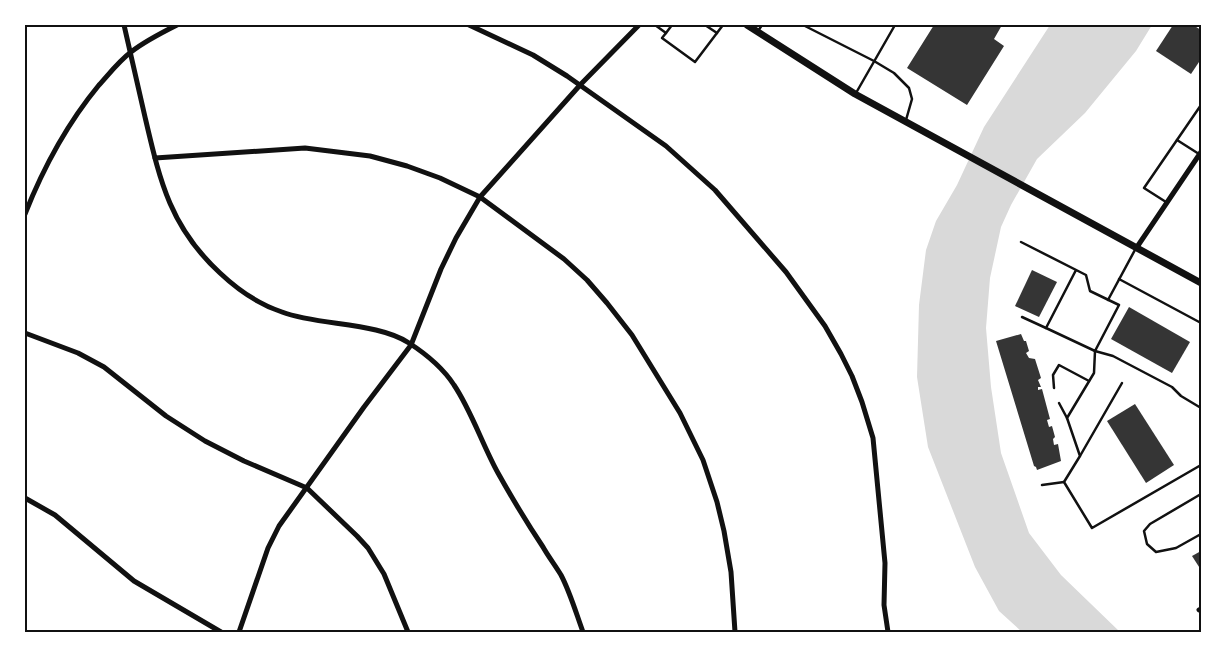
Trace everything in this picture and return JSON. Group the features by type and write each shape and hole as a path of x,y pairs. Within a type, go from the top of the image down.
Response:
{"main road":[{"path":"747,25 855,94 1201,283"}],"street":[{"path":"124,25 162,185 178,221 190,242 210,264 252,299 282,313 375,331 400,338 438,366 455,385 491,461 511,497 560,574 583,632"},
{"path":"25,214 60,137 84,104 130,53 177,25"},
{"path":"469,25 533,55 581,84 666,146 715,190 786,272 824,326 841,354 862,402 873,438 885,563 884,605 888,632"},
{"path":"239,632 268,548 279,526 364,407 412,345 441,269 456,238 480,197 581,84 639,25"},
{"path":"155,158 305,148 370,156 407,166 440,178 480,197 564,259 587,280 632,335 680,413 703,460 717,502 724,531 731,572 735,632"},
{"path":"1137,247 1200,153"},
{"path":"25,333 78,352 104,367 166,416 205,442 307,488 368,548 384,574 408,632"},
{"path":"25,498 60,519 134,581 221,632"}],"lane":[{"path":"655,25 666,32"},
{"path":"672,25 662,38 695,62 723,25"},
{"path":"706,25 717,33"},
{"path":"757,32 762,25"},
{"path":"803,25 894,73 909,88 912,100 906,122"},
{"path":"855,94 895,25"},
{"path":"1167,202 1144,188 1201,105"},
{"path":"1177,140 1200,153"},
{"path":"1021,242 1086,275 1090,291 1119,305 1095,351 1094,373 1066,418"},
{"path":"1108,300 1137,247"},
{"path":"1046,328 1076,270"},
{"path":"1119,279 1201,323"},
{"path":"1022,317 1095,351 1113,356 1172,387 1181,396 1201,408"},
{"path":"1054,388 1053,375 1059,365 1089,382"},
{"path":"1064,482 1122,383"},
{"path":"1059,403 1080,456"},
{"path":"1064,482 1092,528 1201,464"},
{"path":"1042,484 1064,482"},
{"path":"1201,494 1150,524 1144,531 1147,544 1156,552 1176,548 1201,534"}],"shaded area":[{"path":"1050,25 1152,25 1136,51 1085,113 1037,159 1011,205 1001,227 990,278 986,328 991,387 1001,453 1029,533 1061,575 1120,632 1022,632 999,611 975,567 928,447 917,377 919,305 926,250 936,221 957,185 984,127"}],"building":[{"path":"934,25 1002,25 994,39 1004,46 967,105 907,68"},
{"path":"1173,25 1193,25 1201,30 1201,59 1191,74 1156,51"},
{"path":"1032,270 1057,282 1039,317 1015,306"},
{"path":"1129,307 1190,342 1172,373 1111,339"},
{"path":"1021,334 1024,341 1026,341 1029,351 1026,353 1029,358 1035,359 1041,378 1038,380 1041,387 1038,387 1038,390 1042,389 1050,419 1047,420 1049,427 1052,426 1055,437 1053,439 1054,445 1058,444 1061,461 1037,470 1034,466 996,341"},
{"path":"1135,404 1174,465 1146,483 1107,421"},
{"path":"1201,551 1201,570 1192,556"}]}
